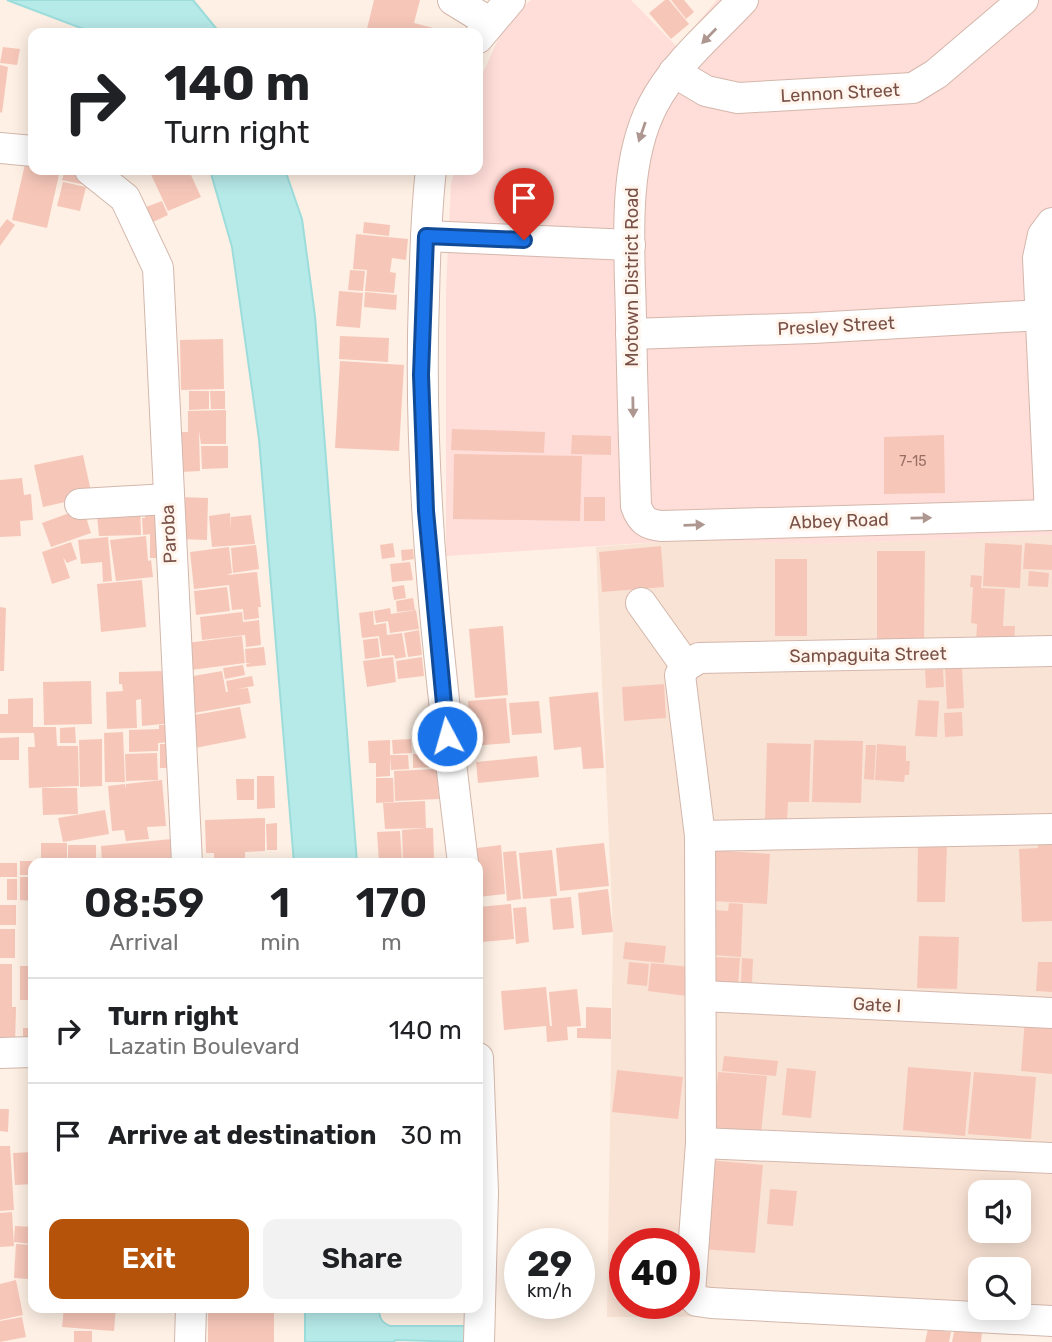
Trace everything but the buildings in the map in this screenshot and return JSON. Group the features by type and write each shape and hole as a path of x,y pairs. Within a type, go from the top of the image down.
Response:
{"street":[{"path":"453,0 482,28"},
{"path":"484,30 510,0"},
{"name":"Motown District Road","path":"636,506 629,245 632,180 639,136 653,104 674,72 743,0"},
{"name":"Lennon Street","path":"674,72 706,91 738,98 913,88 936,74 1023,0"},
{"path":"0,148 28,151"},
{"name":"Paroba","path":"96,175 125,198 158,268 167,499 187,858"},
{"path":"431,175 421,375 426,511 447,736 462,858"},
{"path":"1051,515 1038,258 1043,235 1052,223"},
{"path":"426,236 629,245"},
{"name":"Presley Street","path":"631,334 813,328 1041,315"},
{"path":"80,504 167,499"},
{"name":"Abbey Road","path":"636,506 643,521 662,526 1051,515"},
{"path":"640,603 685,666 680,675 700,836 701,1143 690,1293 697,1301 1052,1321"},
{"name":"Sampaguita Street","path":"685,666 699,659 1052,651"},
{"path":"700,836 1052,829"},
{"name":"Gate I","path":"702,996 1052,1013"},
{"path":"0,1053 28,1052"},
{"path":"701,1143 1052,1158"},
{"path":"190,1342 191,1313"},
{"path":"479,1342 480,1313"}],"shaded area":[{"path":"531,0 631,0 677,47 717,0 1052,0 1052,535 814,544 687,540 446,556 446,290 451,184 454,175 483,175 483,73 506,22"},
{"path":"1052,535 1052,1315 1031,1315 1031,1257 968,1257 968,1315 700,1317 700,1228 609,1228 607,1317 613,931 596,547 687,540 814,544"}],"water":[{"path":"7,0 193,0 216,28 81,28"},
{"path":"211,175 287,175 302,219 315,316 357,858 294,858 259,439 232,247"},
{"path":"305,1313 379,1313 384,1323 390,1326 466,1326 466,1342 305,1342"}],"route":[{"path":"447,736 426,511 421,375 426,236 524,240"}]}
